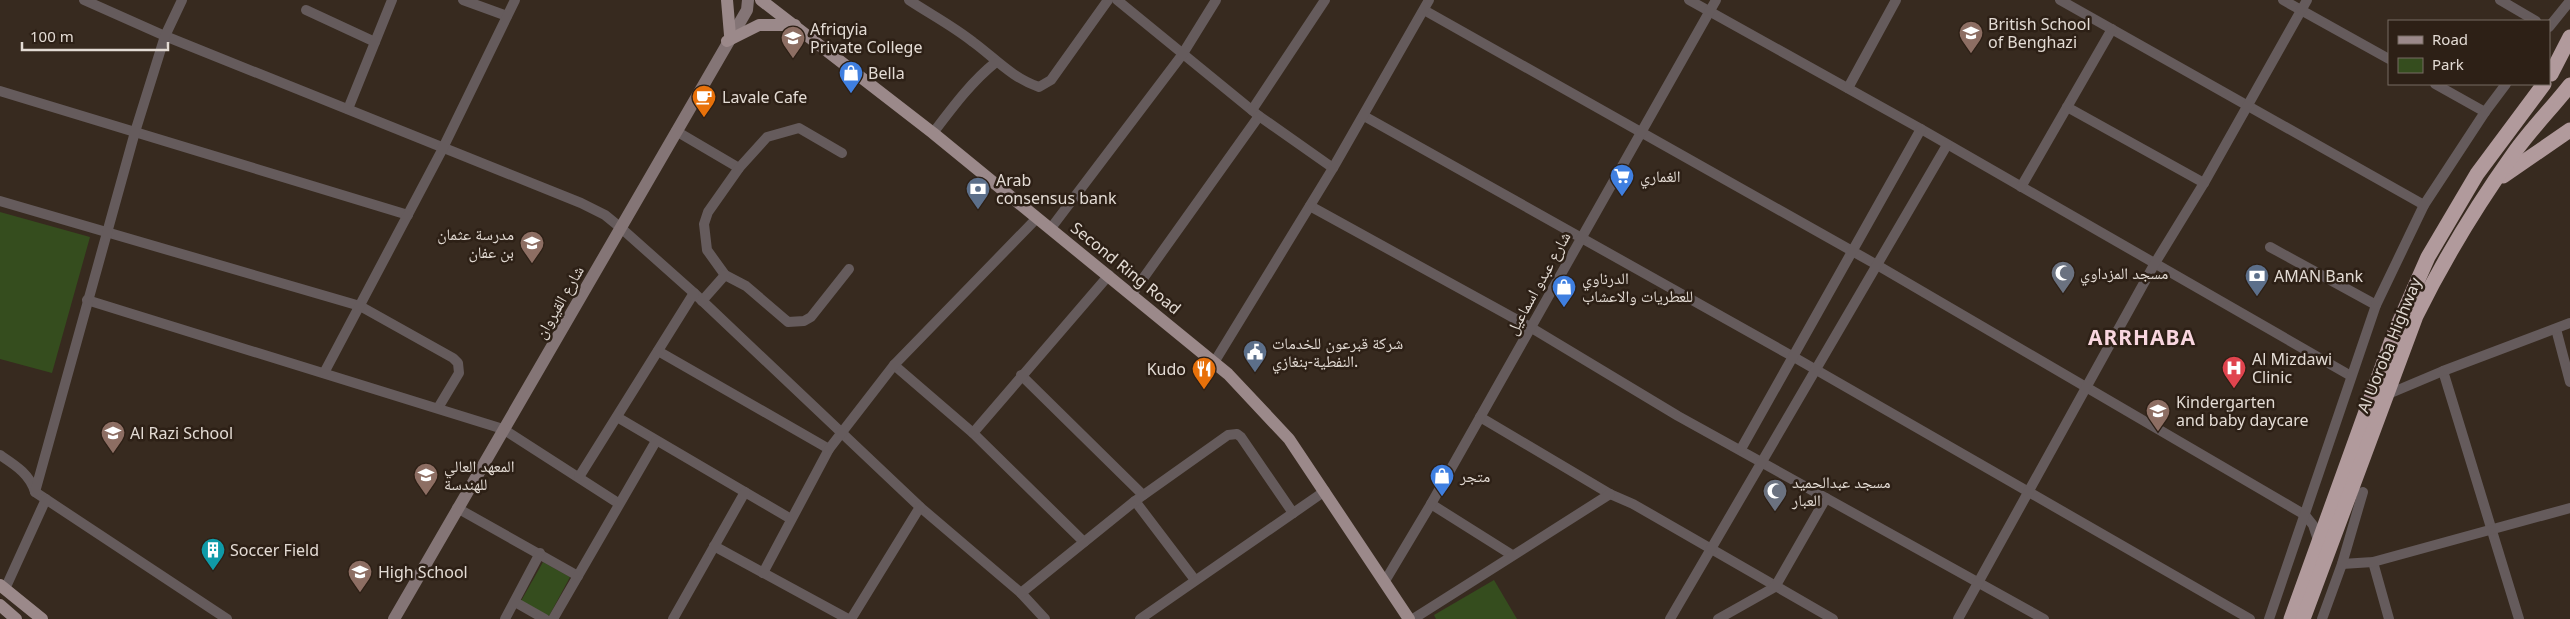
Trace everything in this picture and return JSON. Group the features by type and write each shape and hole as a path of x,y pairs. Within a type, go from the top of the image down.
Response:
{"highway":[{"path":"2550,74 2570,36"},
{"name":"Al Uoroba Highway","path":"2550,76 2570,51"},
{"name":"Al Uoroba Highway","path":"2291,619 2394,334 2428,257 2477,174 2543,85"},
{"name":"Al Uoroba Highway","path":"2303,619 2416,316 2436,277 2494,183 2526,137 2570,85"},
{"path":"2494,183 2570,130"}],"main road":[{"path":"727,0 728,38 759,25 796,26"},
{"name":"شارع القيروان","path":"394,619 621,228 747,5 760,0"},
{"name":"Second Ring Road","path":"760,0 781,14 933,133 1215,361 1289,439 1325,490 1409,619"},
{"path":"776,0 781,14"},
{"path":"3,587 42,619"},
{"path":"0,606 16,619"}],"street":[{"path":"84,0 165,36 581,203 605,215 694,293 920,507 1021,593 1045,619"},
{"path":"35,492 135,132 165,36 182,0"},
{"path":"348,109 392,0"},
{"path":"463,0 507,16"},
{"path":"324,373 443,148 515,0"},
{"path":"909,0 974,42 996,62 1026,83 1039,87 1051,80 1108,0"},
{"path":"1117,0 1255,113 1333,168"},
{"path":"1051,228 1182,55 1216,0"},
{"path":"1132,294 1255,113 1325,0"},
{"path":"1689,0 1921,129 2352,376"},
{"name":"شارع عبدو اسماعيل","path":"1385,581 1431,504 1716,0"},
{"path":"1848,88 1896,0"},
{"path":"2060,0 2424,205"},
{"path":"2283,0 2388,58"},
{"path":"1958,619 2155,263 2204,183 2308,0"},
{"path":"2500,0 2534,20"},
{"path":"2550,27 2570,1"},
{"path":"1215,361 1364,116 1426,5 1641,132 2087,386 2305,515 2313,524 2318,541"},
{"path":"306,10 375,42"},
{"path":"2021,187 2112,29"},
{"path":"933,133 961,97 996,62"},
{"path":"2437,85 2485,112"},
{"path":"2269,619 2376,305 2424,205 2485,112 2505,85"},
{"path":"0,91 408,215"},
{"path":"2067,107 2204,183"},
{"path":"1364,116 1580,239 1792,356 1815,371 2250,619"},
{"path":"842,153 799,128 768,137 739,168 708,212 704,224 707,250 725,275 746,286 788,322 804,322 811,316 849,269"},
{"path":"1741,449 1921,129"},
{"path":"676,131 739,168"},
{"path":"1670,619 1763,463 1946,145"},
{"path":"0,200 360,306 453,358 458,363 459,373 438,408"},
{"path":"1310,206 1530,327 1661,406 2044,619"},
{"path":"763,573 829,449 840,433 894,365 1037,218"},
{"path":"2270,247 2376,305"},
{"path":"702,301 725,275"},
{"path":"973,433 1109,275"},
{"path":"579,477 694,293"},
{"path":"87,300 503,429 618,502"},
{"path":"2386,395 2443,371 2570,323"},
{"path":"2556,329 2570,382"},
{"path":"658,351 829,449"},
{"path":"894,365 973,433 1084,542"},
{"path":"2443,371 2519,619"},
{"path":"1021,375 1139,498 1195,580"},
{"path":"617,417 792,519"},
{"path":"1480,417 1610,494 1633,504 1833,619"},
{"path":"1021,593 1139,498 1233,433 1241,437 1293,513"},
{"path":"553,619 618,502 656,441"},
{"path":"0,455 32,481 35,492 228,619"},
{"path":"1140,619 1325,490"},
{"path":"673,619 745,492"},
{"path":"2322,619 2342,564 2363,492"},
{"path":"1413,619 1610,494"},
{"path":"1718,619 1776,587 1826,498"},
{"path":"3,587 46,499"},
{"path":"1431,504 1512,555"},
{"path":"714,546 850,619 920,507"},
{"path":"457,508 578,576"},
{"path":"2342,564 2373,562 2570,508"},
{"path":"505,619 540,553"},
{"path":"2373,562 2389,619"},
{"path":"515,602 544,619"}],"green space":[{"path":"0,212 90,237 52,373 0,359"},
{"path":"543,562 570,577 549,616 521,601"},
{"path":"1494,580 1517,619 1436,619 1434,615"}],"place":[{"name":"British School of Benghazi","path":"1971,54"},
{"name":"Afriqyia Private College","path":"793,59"},
{"name":"Bella","path":"851,94"},
{"name":"Lavale Cafe","path":"704,118"},
{"name":"الغماري","path":"1622,197"},
{"name":"Arab consensus bank","path":"978,210"},
{"name":"مدرسة عثمان بن عفان","path":"532,264"},
{"name":"مسجد المزداوي","path":"2063,294"},
{"name":"AMAN Bank","path":"2257,297"},
{"name":"الدرناوي للعطريات والاعشاب","path":"1564,308"},
{"name":"شركة قبرعون للخدمات النفطية-بنغازي.","path":"1255,373"},
{"name":"Al Mizdawi Clinic","path":"2234,389"},
{"name":"Kudo","path":"1204,390"},
{"name":"Kindergarten and baby daycare","path":"2158,432"},
{"name":"Al Razi School","path":"113,454"},
{"name":"المعهد العالي للهندسة","path":"426,496"},
{"name":"متجر","path":"1442,497"},
{"name":"مسجد عبدالحميد العبار","path":"1775,512"},
{"name":"Soccer Field","path":"213,571"},
{"name":"High School","path":"360,593"}],"district":[{"name":"ARRHABA","path":"2142,337"}]}
